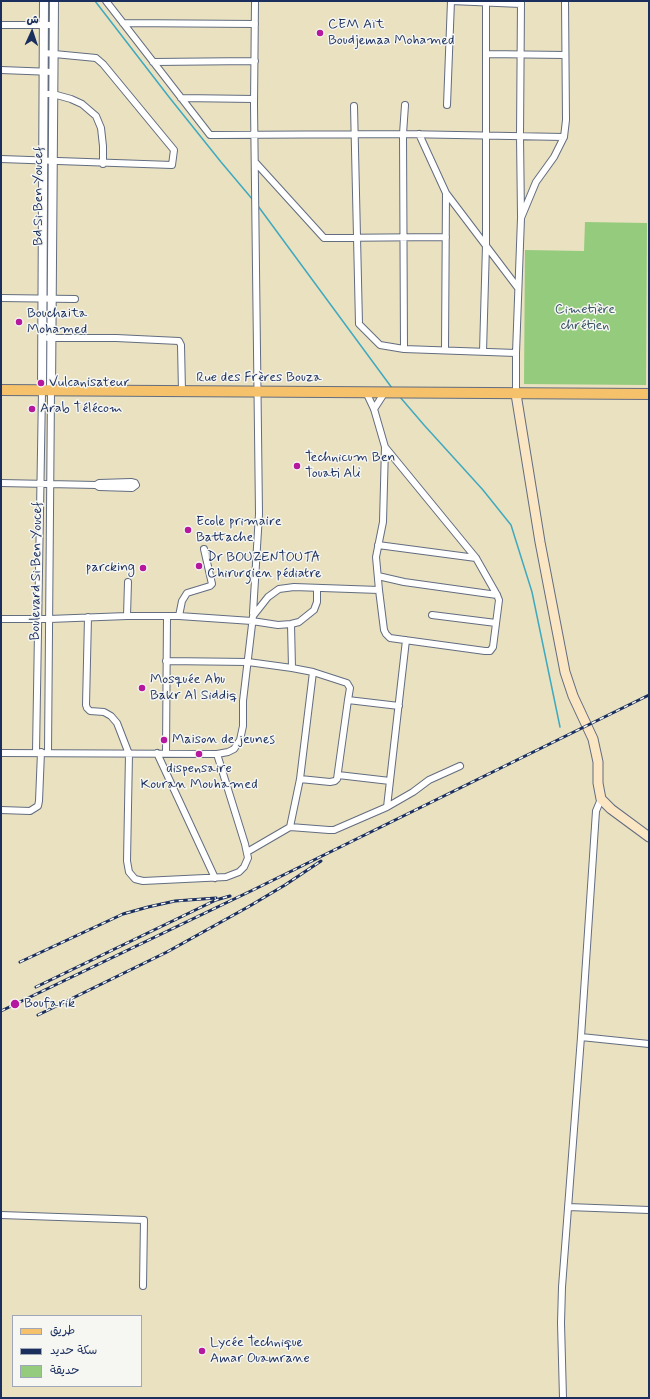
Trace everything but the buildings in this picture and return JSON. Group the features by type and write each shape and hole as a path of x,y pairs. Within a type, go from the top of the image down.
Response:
{"main road":[{"name":"Rue des Frères Bouza","path":"1,390 649,394"},
{"path":"516,394 540,542 565,672 573,696 593,740 598,762 598,783 601,799 611,809 649,837"}],"street":[{"name":"Bd Si Ben Youcef","path":"44,1 43,160 48,209"},
{"name":"Bd Si Ben Youcef","path":"46,391 51,338 47,299 48,209 52,161 54,1"},
{"path":"106,1 210,135 419,134 564,137"},
{"path":"1,753 48,752 220,754 234,749 238,745 242,735 243,700 253,618 259,514 254,99 255,1"},
{"path":"447,105 451,1 521,2 521,218 516,394"},
{"path":"521,218 536,182 554,157 564,137 566,120 565,1"},
{"path":"483,352 487,135 486,2"},
{"path":"123,23 255,24"},
{"path":"1,25 53,26"},
{"path":"1,160 43,160 103,164 172,165 174,150 103,64 96,58 44,53"},
{"path":"486,54 565,55"},
{"path":"153,62 255,61"},
{"path":"1,70 53,72"},
{"path":"43,94 52,94 71,98 82,104 96,116 101,128 103,164"},
{"path":"182,98 254,99"},
{"path":"404,349 403,134 405,105"},
{"path":"354,106 359,324 380,345 404,349 516,353"},
{"path":"419,134 446,193 518,288"},
{"path":"255,162 324,238 446,237"},
{"path":"445,350 446,193"},
{"path":"1,298 75,299"},
{"name":"Bd Si Ben Youcef","path":"46,391 42,338 47,299"},
{"path":"42,338 116,338 179,341 181,345 182,392"},
{"name":"Boulevard Si Ben Youcef","path":"1,810 30,811 38,806 39,801 38,619 40,483 46,391"},
{"name":"Boulevard Si Ben Youcef","path":"46,391 50,484 48,752"},
{"path":"366,392 374,409 386,447 383,522 376,562 386,634 390,638 487,651 492,649 494,646 499,600 498,595 476,558 386,447"},
{"path":"374,409 388,392"},
{"path":"1,483 96,485 99,487 132,488 136,485 135,483 131,482 99,483 96,485"},
{"path":"378,545 476,558"},
{"path":"179,616 181,605 187,593 210,586 212,584 204,549"},
{"path":"378,576 404,582 498,595"},
{"path":"127,616 128,582"},
{"path":"253,618 268,597 279,589 294,587 379,590"},
{"path":"1,619 179,616 253,618 278,625 291,624 299,622 314,610 317,602 317,589"},
{"path":"432,615 496,623"},
{"path":"166,616 166,753"},
{"path":"88,617 87,708 90,711 104,712 111,716 117,723 129,754 127,861 131,876 135,879 143,881 226,877 239,872 244,867 247,862 247,852 220,754"},
{"path":"291,624 292,668"},
{"path":"387,807 406,640"},
{"path":"166,661 248,662 313,672 347,683 350,688 338,775 335,781 330,782 300,779"},
{"path":"290,827 300,779 313,672"},
{"path":"348,700 399,706"},
{"path":"157,753 216,878"},
{"path":"247,852 290,827 334,830 387,807 413,792 429,780 460,766"},
{"path":"338,775 390,781"},
{"path":"563,1398 561,1323 568,1207 596,811 601,799"},
{"path":"581,1037 649,1044"},
{"path":"568,1207 649,1210"},
{"path":"1,1215 144,1220 143,1286"}],"green space":[{"name":"Cimetière chrétien","path":"585,222 647,223 646,385 524,384 525,250 584,251"}],"waterway":[{"path":"95,1 169,97 253,200"},
{"path":"258,206 392,388"},
{"path":"400,397 483,490 511,525 532,592 560,727"}],"railway":[{"path":"1,1011 255,889 649,695"},
{"path":"38,1015 167,952 248,907 321,861"},
{"path":"36,987 216,900 230,896"},
{"path":"20,962 123,914 175,901 216,898"}],"place":[{"name":"CEM Aït Boudjemaa Mohamed","path":"320,33"},
{"name":"Bouchaita Mohamed","path":"19,322"},
{"name":"Vulcanisateur","path":"41,383"},
{"name":"Arab Télécom","path":"32,409"},
{"name":"Technicum Ben Touati Ali","path":"297,466"},
{"name":"Ecole primaire Battache","path":"188,530"},
{"name":"Dr BOUZENTOUTA Chirurgien pédiatre","path":"199,566"},
{"name":"parcking","path":"143,568"},
{"name":"Mosquée Abu Bakr Al Siddiq","path":"142,688"},
{"name":"Maison de jeunes","path":"164,740"},
{"name":"dispensaire Kouran Mouhamed","path":"199,754"},
{"name":"Boufarik","path":"15,1004"},
{"name":"Lycée Technique Amar Ouamrane","path":"202,1351"}]}
